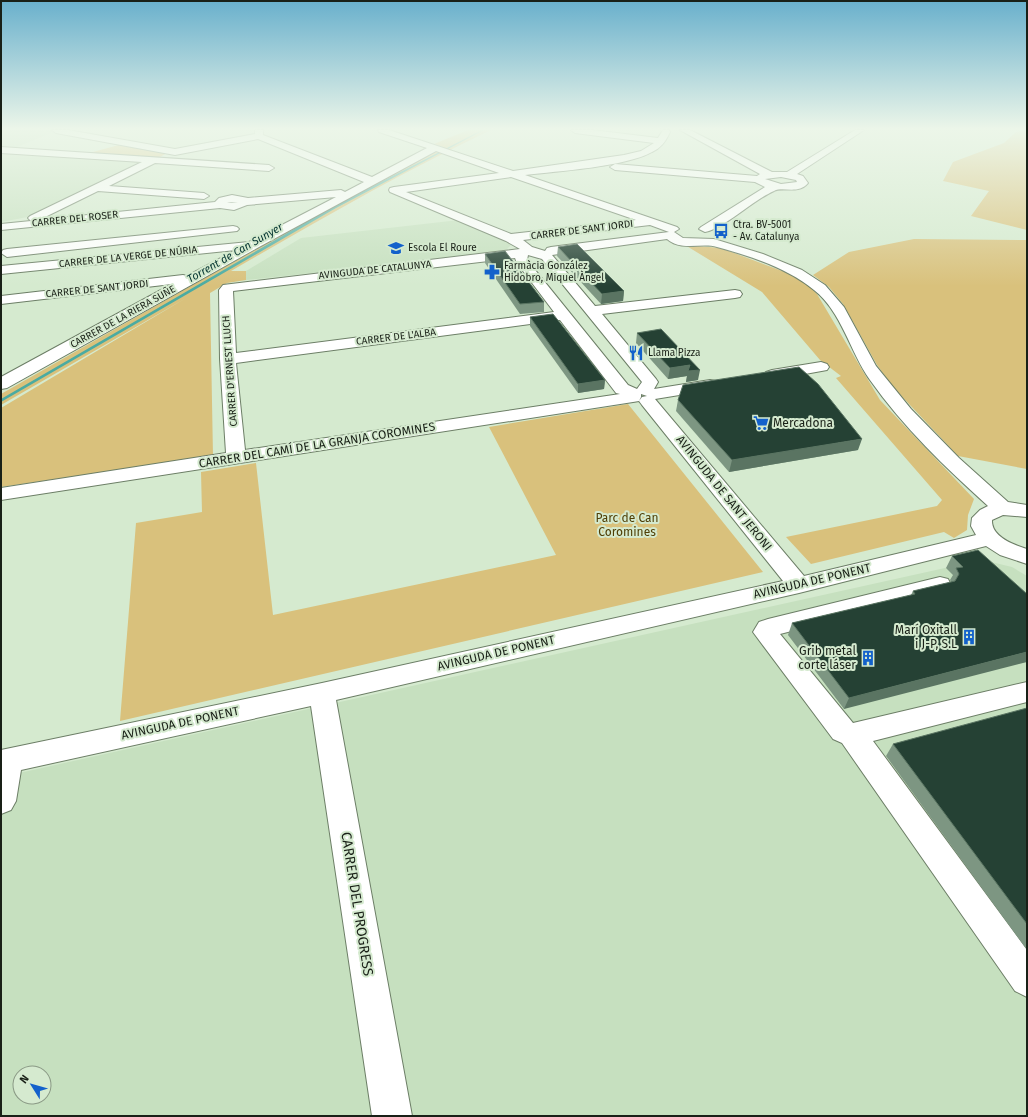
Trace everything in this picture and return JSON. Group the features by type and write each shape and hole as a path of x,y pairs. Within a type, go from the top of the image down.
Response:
{"street":[{"path":"108,182 19,225 11,231 4,258 233,229"},
{"name":"CARRER DE LA RIERA SUÑE","path":"1,384 192,278 232,252 255,244 370,182"},
{"path":"454,182 394,190 524,244 529,253 546,256 650,382 643,395"},
{"path":"539,182 653,221 675,230 677,240 687,242 774,186"},
{"path":"761,182 774,186 793,187 802,182"},
{"path":"96,188 216,197 231,202"},
{"path":"232,252 233,229 231,202 245,188"},
{"name":"CARRER DEL ROSER","path":"1,227 231,202 350,193"},
{"name":"CARRER DE SANT JORDI","path":"510,238 653,221"},
{"name":"AVINGUDA DE CATALUNYA","path":"228,288 529,253 675,230"},
{"path":"704,232 794,271 820,288 838,309 868,366 894,400 961,472 1003,508"},
{"name":"CARRER DE LA VERGE DE NÚRIA","path":"1,270 232,252"},
{"name":"AVINGUDA DE SANT JERONI","path":"529,253 521,260 622,389 643,395 799,585"},
{"name":"CARRER DE SANT JORDI","path":"1,300 192,278"},
{"name":"CARRER D'ERNEST LLUCH","path":"228,288 226,290 228,359 236,457"},
{"path":"591,311 735,294"},
{"name":"CARRER DE L'ALBA","path":"228,359 564,315"},
{"path":"753,378 821,367"},
{"name":"CARRER DEL CAMÍ DE LA GRANJA COROMINES","path":"1,494 722,383"},
{"path":"1026,557 1002,547 990,538 982,527 982,518 989,511 1003,508 1027,511"},
{"name":"AVINGUDA DE PONENT","path":"5,761 322,693 799,585 990,538"},
{"path":"875,566 901,595"},
{"path":"824,579 848,608"},
{"path":"940,585 768,628 765,632 843,731 852,735 1027,978"},
{"path":"852,735 1027,692"},
{"name":"CARRER DEL PROGRESS","path":"322,693 392,1116"},
{"path":"1,802 5,761"}],"shaded area":[{"path":"1,182 103,182 33,216 1,222"},
{"name":"Escola El Roure","path":"459,220 506,240 511,245 504,252 246,280 246,271 301,238"},
{"path":"987,561 1012,567 1027,576 1027,1116 1,1116 1,777 972,562"}],"green space":[{"path":"378,182 388,182 231,271 246,271 246,280 227,283 210,293 213,456 1,487 1,408 186,298 1,405 1,394 275,238"},
{"path":"948,182 1027,182 1027,230 971,216 989,191"},
{"path":"914,239 1027,240 1027,469 958,456 893,387 877,365 843,304 829,287 813,275 849,252"},
{"path":"685,245 721,248 801,278 817,294 880,400 974,499 968,515 967,530 954,538 944,532 811,564 786,537 937,506 942,500 836,378 841,376 820,360 762,292"},
{"name":"Parc de Can Coromines","path":"628,404 763,572 120,721 136,523 202,512 201,472 256,463 273,615 556,555 489,427"}],"building":[{"path":"577,244 624,291 602,294 558,247"},
{"path":"505,251 544,302 520,304 485,254"},
{"path":"553,314 605,380 578,384 530,317"},
{"path":"661,329 700,370 688,371 690,365 670,368 637,333"},
{"name":"Mercadona","path":"799,367 818,384 862,439 732,460 678,400 683,385"},
{"path":"978,550 1027,594 1027,652 849,698 792,623 915,594 913,591 955,581 959,574 956,568 963,567 952,556"},
{"path":"1027,708 1027,924 893,744"}],"waterway":[{"name":"Torrent de Can Sunyer","path":"1,401 335,207 383,182"}],"place":[{"name":"Ctra. BV-5001 - Av. Catalunya","path":"721,231"},
{"name":"Escola El Roure","path":"396,248"},
{"name":"Farmàcia González Hidobro, Miquel Àngel","path":"492,272"},
{"name":"Llama Pizza","path":"636,353"},
{"name":"Mercadona","path":"761,423"},
{"name":"Marí Oxitall i J-P, S.L","path":"969,637"},
{"name":"Grib metal corte láser","path":"868,658"}]}
